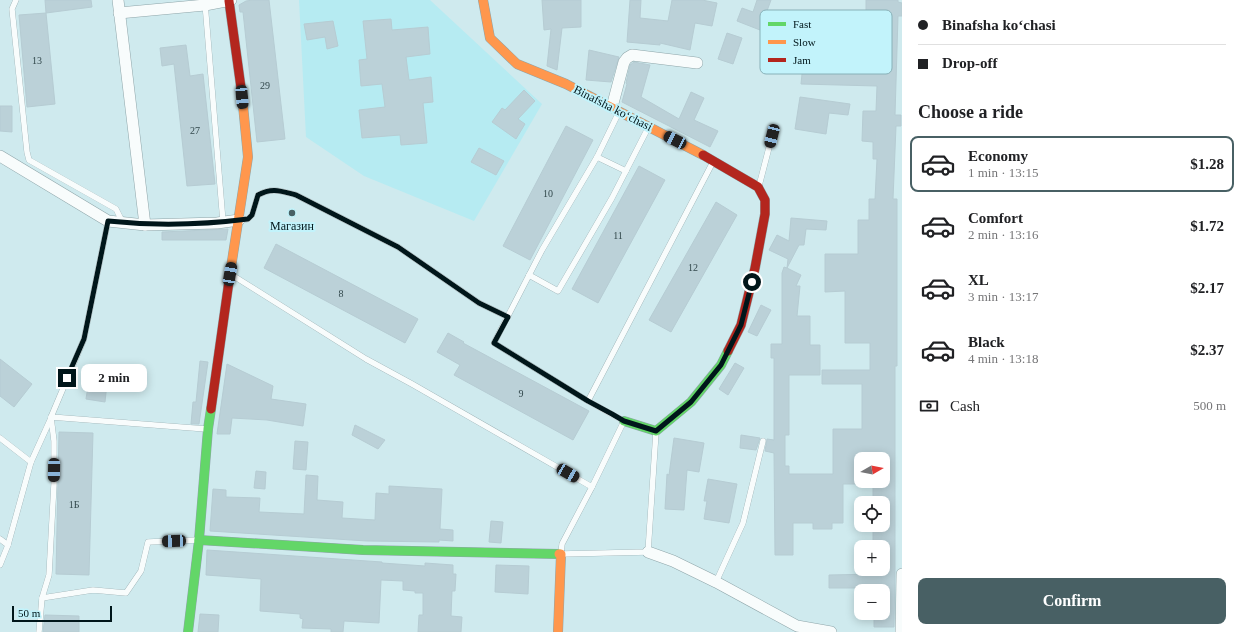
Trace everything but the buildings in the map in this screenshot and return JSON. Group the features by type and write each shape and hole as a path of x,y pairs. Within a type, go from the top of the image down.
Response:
{"street":[{"path":"118,0 145,224"},
{"path":"119,13 230,0 241,83 248,156 208,429 199,540 188,632"},
{"name":"Binafsha koʻchasi","path":"483,0 490,38 517,64 566,84 615,108 714,160 758,188"},
{"path":"615,108 624,62 632,55 696,63"},
{"path":"0,156 108,221 145,224 223,222 239,220"},
{"path":"624,421 656,431 691,402 721,365 741,325 755,268 765,214 765,200 758,188"},
{"path":"199,540 363,550 561,554 558,632"},
{"path":"648,552 672,561 716,582 797,626 831,632"},
{"path":"900,632 902,574"}],"lane":[{"path":"16,0 12,9 26,152 29,160 116,209 123,223"},
{"path":"204,2 223,222"},
{"path":"615,108 617,116 597,156 542,250 494,343 588,401 624,421 562,544 561,554 648,552 656,431"},
{"path":"529,275 558,291 612,198 649,126"},
{"path":"758,188 772,136"},
{"path":"597,156 626,171"},
{"path":"588,401 714,160"},
{"path":"239,220 248,219 252,215 258,195 266,190 278,190 296,195 398,247 479,303 508,317"},
{"path":"0,565 8,545 31,462 84,339 108,221"},
{"path":"230,274 366,359 592,487"},
{"path":"51,417 208,429"},
{"path":"39,632 42,598 49,575 54,441 51,417"},
{"path":"0,438 31,462"},
{"path":"716,582 743,523 763,441"},
{"path":"0,539 8,545"},
{"path":"42,598 93,590 126,593 141,571 148,542 199,540"}],"shaded area":[{"path":"299,0 430,0 542,104 474,221 364,176 306,137"}],"traffic: fast":[{"path":"624,421 656,431 691,402 721,365 728,351"},
{"path":"188,632 199,540 211,409"},
{"path":"199,540 363,550 559,554"}],"traffic: slow":[{"path":"483,0 490,38 517,64 566,84 703,155"},
{"path":"230,274 248,157 242,95"},
{"path":"558,632 561,554 559,554"}],"traffic: jam":[{"path":"229,1 242,95"},
{"path":"703,155 758,187 765,200 765,214 755,268 741,325 728,351"},
{"path":"211,409 230,274"}],"place":[{"name":"Магазин","path":"292,213"}],"route":[{"path":"67,378 84,339 108,221 145,224 217,223 248,219 252,215 258,195 266,190 278,190 296,195 398,247 479,303 508,317 494,343 588,401 624,421 656,431 691,402 721,365 741,325 752,282"}]}
